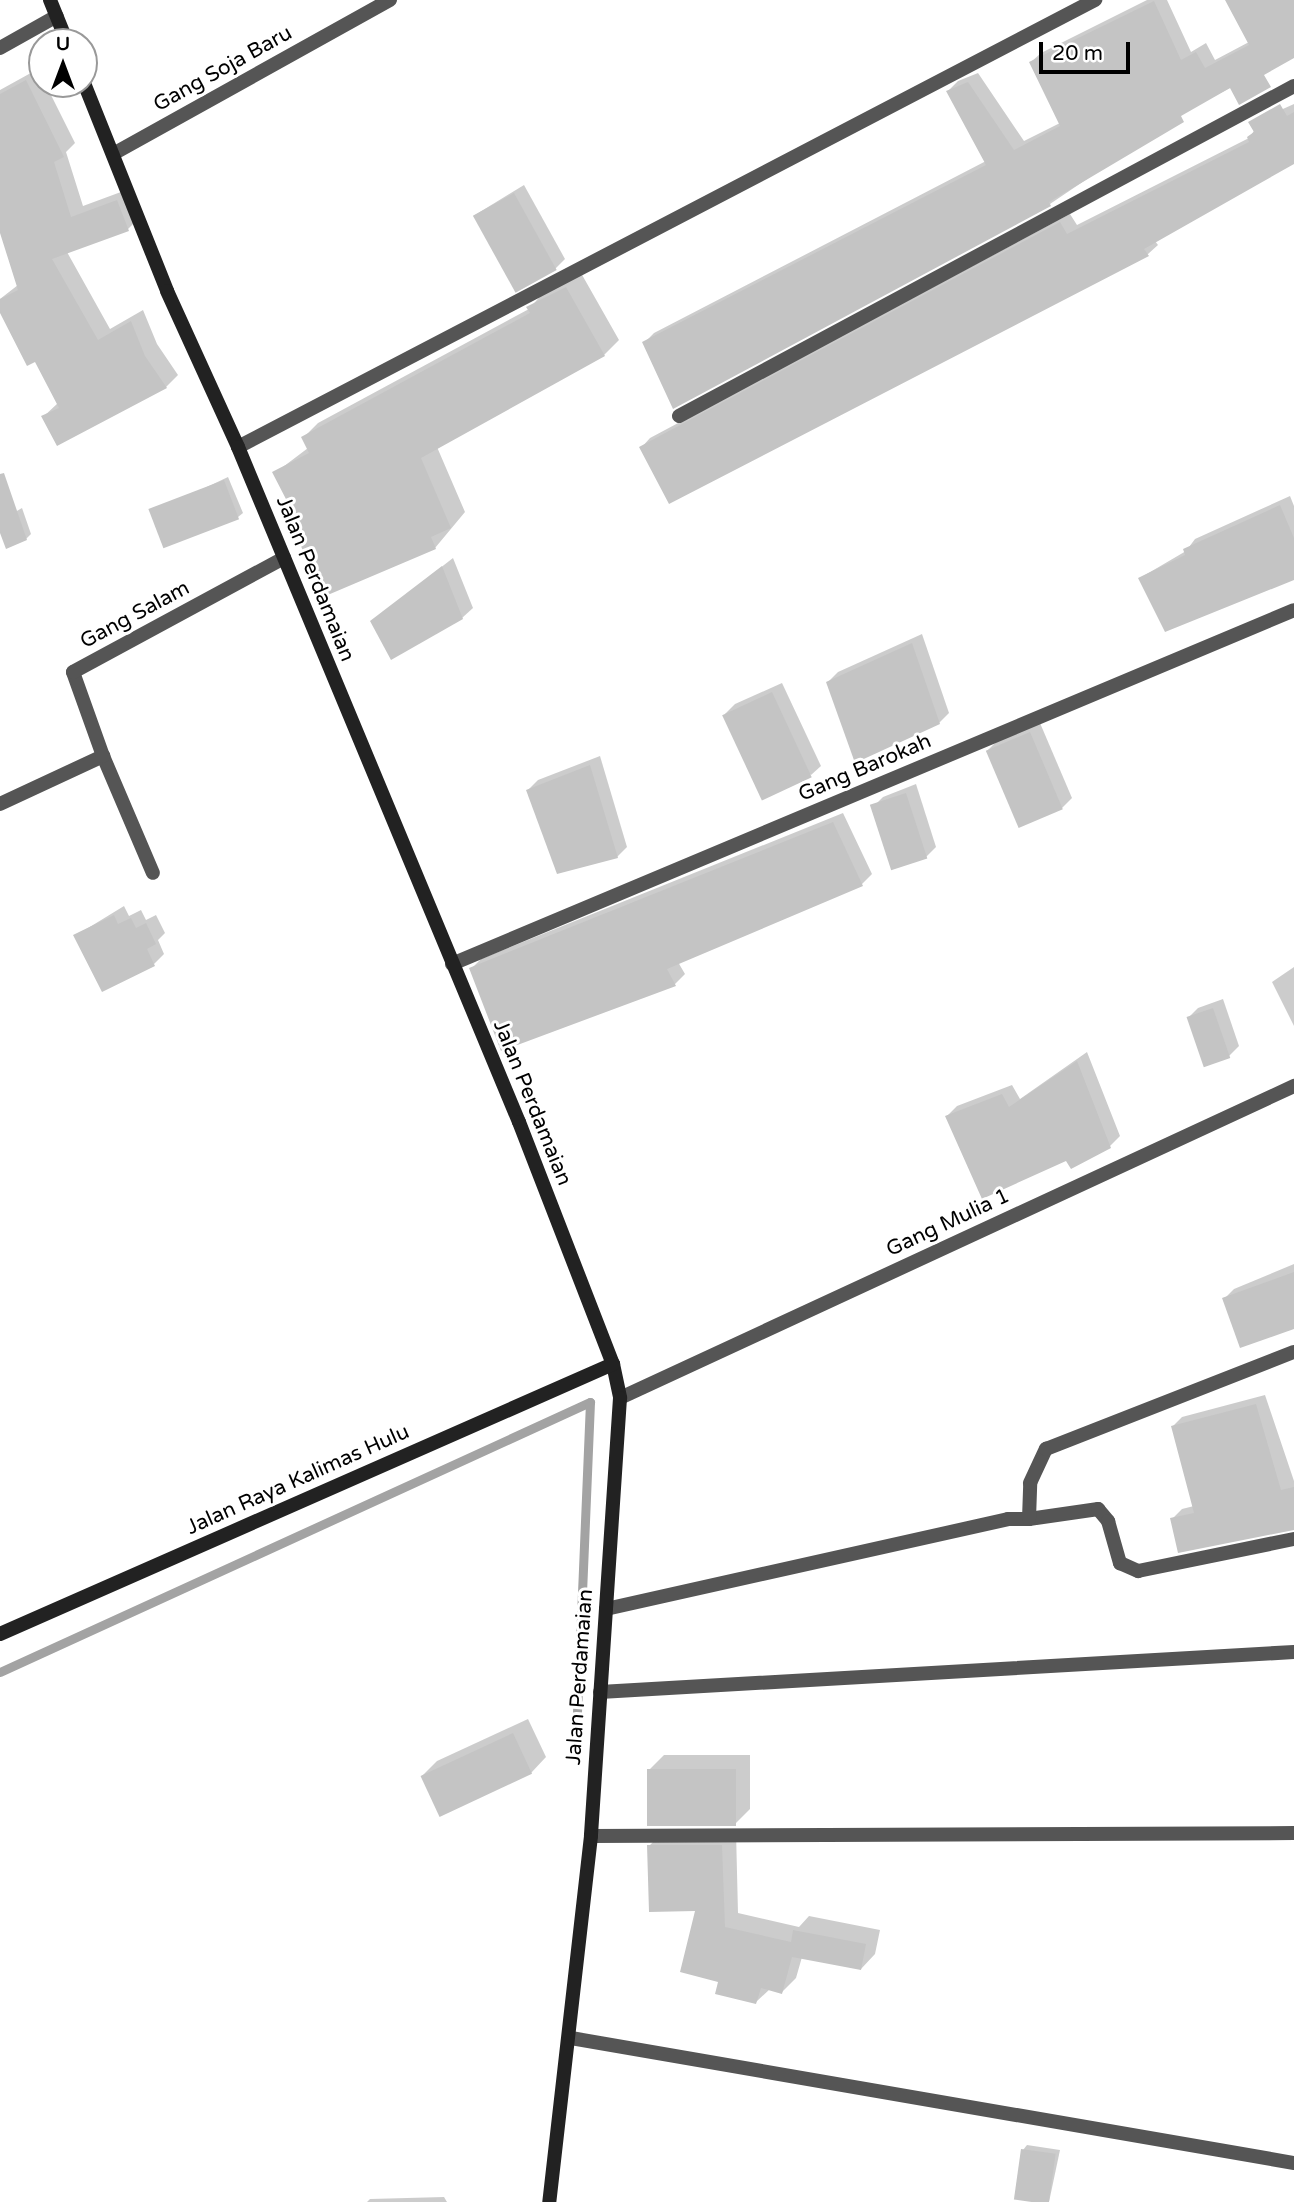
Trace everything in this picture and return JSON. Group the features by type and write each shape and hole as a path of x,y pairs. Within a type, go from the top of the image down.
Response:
{"street":[{"path":"50,0 62,28"},
{"name":"Gang Soja Baru","path":"113,154 390,0"},
{"path":"238,447 1095,0"},
{"path":"0,48 57,16"},
{"path":"679,416 1294,86"},
{"name":"Jalan Perdamaian","path":"90,98 167,291 238,447 452,964 613,1364 620,1398 591,1836 571,2038 549,2202"},
{"name":"Gang Salam","path":"103,756 73,671 284,558"},
{"name":"Gang Barokah","path":"452,964 1294,610"},
{"path":"0,804 103,756 153,873"},
{"name":"Gang Mulia 1","path":"620,1398 1294,1086"},
{"path":"1029,1519 1030,1483 1046,1449 1294,1352"},
{"name":"Jalan Raya Kalimas Hulu","path":"0,1634 613,1364"},
{"path":"606,1609 1008,1519 1029,1519 1098,1509 1108,1521 1120,1563 1138,1571 1294,1539"},
{"path":"600,1692 1294,1652"},
{"path":"591,1836 1294,1833"},
{"path":"571,2038 1294,2163"}],"building":[{"path":"1225,0 1294,0 1294,58 1264,75 1271,87 1239,105 1230,88 1181,116 1184,122 1049,202 1051,206 673,409 642,342 986,165 946,91 968,82 1014,150 1060,126 1029,62 1154,1 1181,60 1196,52 1205,68 1249,45"},
{"path":"26,80 28,98 35,98 64,157 54,162 71,217 117,200 129,231 52,259 98,340 131,321 145,356 167,388 57,446 41,416 59,408 35,362 27,366 0,313 0,299 18,290 0,233 0,94"},
{"path":"1280,104 1287,116 1294,112 1294,164 1144,249 1149,256 669,504 639,447 1060,222 1067,234 1249,142 1247,137 1254,132 1248,122"},
{"path":"514,193 557,270 516,293 473,216"},
{"path":"566,287 605,356 421,458 451,528 431,537 436,549 323,597 297,537 304,534 272,472 309,453 301,437 530,313 526,307"},
{"path":"4,473 27,540 6,549 0,533 0,474"},
{"path":"224,480 239,519 163,548 148,509"},
{"path":"1280,505 1294,538 1294,580 1165,632 1138,578 1185,555 1183,549"},
{"path":"442,566 463,619 391,660 370,621"},
{"path":"912,643 940,724 855,763 826,682"},
{"path":"772,692 812,777 762,800 722,715"},
{"path":"1030,732 1063,809 1019,828 986,751"},
{"path":"590,765 618,858 557,874 526,790"},
{"path":"906,793 927,859 891,870 870,805"},
{"path":"833,822 863,886 667,969 676,986 501,1051 469,968"},
{"path":"114,915 118,924 131,918 136,928 146,923 156,944 147,949 155,966 102,992 73,935"},
{"path":"1213,1008 1230,1058 1204,1067 1187,1017"},
{"path":"1077,1061 1111,1148 1071,1169 1066,1161 982,1199 945,1116 1002,1094 1009,1107"},
{"path":"1294,1272 1294,1329 1240,1348 1222,1298"},
{"path":"1256,1404 1281,1490 1294,1487 1294,1530 1178,1553 1170,1518 1194,1513 1171,1426"},
{"path":"513,1733 532,1774 440,1817 421,1776"},
{"path":"647,1769 736,1769 736,1826 647,1826"},
{"path":"647,1845 722,1845 725,1927 791,1942 793,1930 866,1944 861,1970 792,1957 782,1994 761,1988 756,2004 715,1994 718,1982 680,1972 695,1911 649,1912"},
{"path":"1021,2149 1056,2154 1049,2202 1014,2200"}],"waterway":[{"path":"0,1672 590,1402 577,1718"}]}
